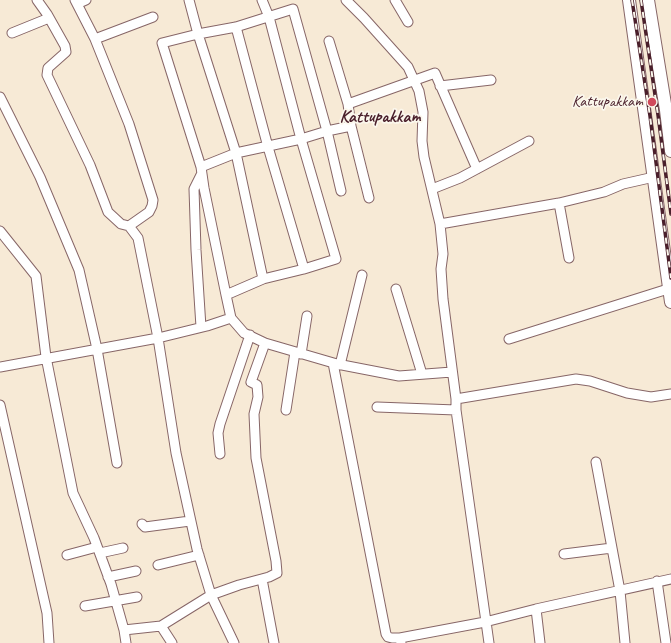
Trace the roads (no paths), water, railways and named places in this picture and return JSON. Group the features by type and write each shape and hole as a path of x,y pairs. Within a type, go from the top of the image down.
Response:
{"main road":[{"path":"629,0 671,302"},
{"path":"648,0 666,110 671,151"}],"street":[{"path":"37,0 61,38 66,52 48,68 47,75 90,165 108,212 121,224 129,226 138,238 158,338 176,454 198,555 211,595 234,643"},
{"path":"86,0 76,2 95,39 129,124 153,200 149,212 129,226"},
{"path":"189,0 198,34 236,154 263,279"},
{"path":"226,296 263,279 304,269 336,258 301,138 269,17 262,0"},
{"path":"347,0 389,44 408,67 419,91 423,112 422,141 424,157 440,224 443,254 441,269 443,299 456,399 456,410 488,643"},
{"path":"395,0 408,22"},
{"path":"341,192 293,10 236,28 198,34 162,43 201,171 231,318 244,333 265,344 337,364 399,376 452,372"},
{"path":"95,39 153,17"},
{"path":"12,33 49,18"},
{"path":"236,28 268,146 304,269"},
{"path":"329,40 348,104 351,126 369,198"},
{"path":"348,104 435,73 477,169"},
{"path":"440,86 491,80"},
{"path":"0,97 40,177 79,270 97,349 117,463"},
{"path":"201,327 194,189 201,171 236,154 351,126"},
{"path":"432,189 451,182 529,141"},
{"path":"440,224 559,203 604,192 623,184 654,177"},
{"path":"559,203 569,258"},
{"path":"0,231 36,276 46,357 73,493 108,577 124,630 126,643"},
{"path":"362,275 337,364 386,634 392,638 400,640 671,579"},
{"path":"510,339 670,288"},
{"path":"396,289 422,374"},
{"path":"286,410 298,353 308,316"},
{"path":"0,366 158,338 231,318"},
{"path":"220,454 218,434 220,424 250,335"},
{"path":"124,630 161,626 211,595 277,573 256,458 254,414 258,397 256,385 251,382 265,344"},
{"path":"456,399 576,379 590,381 627,393 651,397 671,394"},
{"path":"0,405 47,612 49,643"},
{"path":"377,407 456,410"},
{"path":"596,462 620,591 625,643"},
{"path":"142,524 145,527 190,521"},
{"path":"67,555 123,548"},
{"path":"564,554 612,548"},
{"path":"158,565 198,555"},
{"path":"108,577 136,570"},
{"path":"262,579 274,643"},
{"path":"657,581 666,643"},
{"path":"85,606 137,597"},
{"path":"536,609 540,643"},
{"path":"161,626 172,643"}],"railway":[{"path":"632,0 650,116 671,278"},
{"path":"641,0 671,214"}],"place":[{"name":"Kattupakkam","path":"652,102"}],"district":[{"name":"Kattupakkam","path":"380,117"}]}
